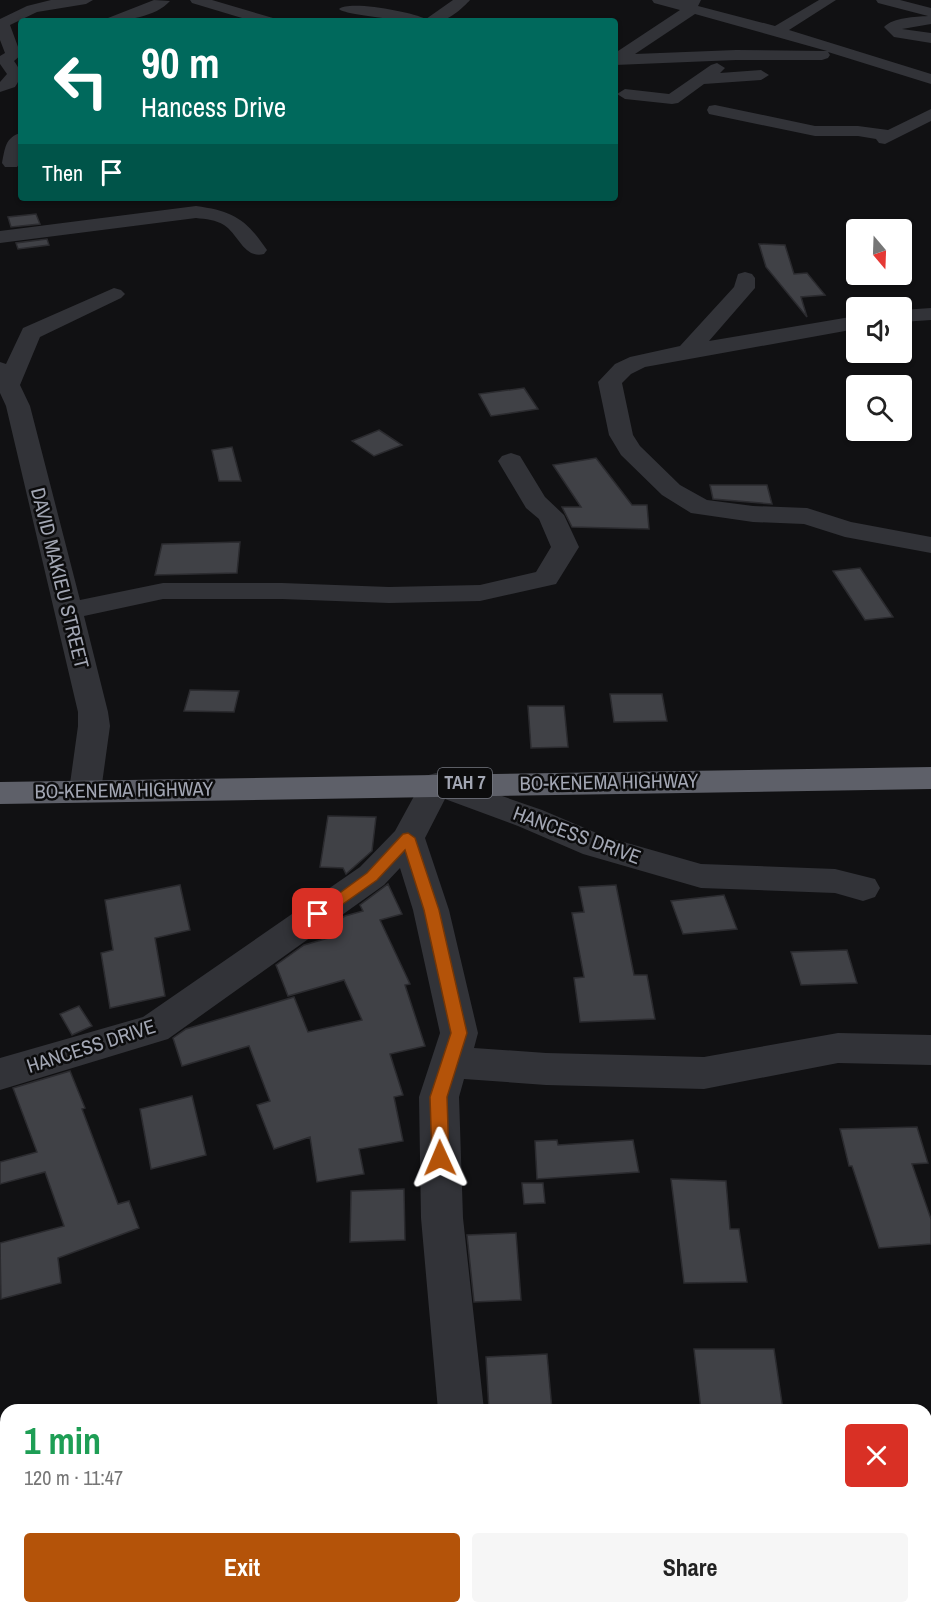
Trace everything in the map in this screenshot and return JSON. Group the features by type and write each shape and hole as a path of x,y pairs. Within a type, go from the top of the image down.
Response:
{"highway":[{"name":"BO-KENEMA HIGHWAY","path":"0,792 931,778"}],"street":[{"path":"0,87 9,84 15,74 5,60 13,55 2,24 28,8 48,3 86,0"},
{"path":"120,18 146,10 163,1 161,0"},
{"path":"196,0 258,18"},
{"path":"331,18 360,0"},
{"path":"436,18 463,0"},
{"path":"659,0 693,5 900,69 930,75"},
{"path":"777,31 829,0"},
{"path":"883,0 931,12"},
{"path":"618,58 693,5"},
{"path":"346,9 385,12 408,18"},
{"path":"931,21 909,22 892,27 899,34 931,38"},
{"path":"618,59 736,55 860,56"},
{"path":"625,94 672,99 736,55"},
{"path":"653,82 693,84 771,74 828,55"},
{"path":"715,110 815,131 858,131 888,138 931,114"},
{"path":"0,131 18,128"},
{"path":"11,164 15,142 18,140"},
{"path":"0,237 196,212 223,215 239,226 257,250"},
{"path":"688,351 744,288 744,278"},
{"path":"3,379 31,333 114,294"},
{"path":"912,315 931,314"},
{"path":"846,325 688,351 638,362 623,369 610,382 621,435 630,450 671,490 685,500 710,510 807,516 844,529 931,545"},
{"name":"DAVID MAKIEU STREET","path":"3,379 18,406 93,712 94,726 85,791"},
{"path":"68,611 163,591 282,591 388,595 480,593 546,578 565,547 551,515 535,502 511,461"},
{"name":"HANCESS DRIVE","path":"0,1074 156,1028 372,876 408,838 436,784 530,818 595,846 700,876 835,881 863,888"},
{"path":"408,838 431,910 459,1033 439,1097 442,1218 460,1404"},
{"path":"449,1062 546,1069 704,1073 838,1048 931,1050"}],"building":[{"path":"36,214 40,224 11,227 8,217"},
{"path":"47,239 49,245 18,249 16,243"},
{"path":"759,244 785,245 794,274 807,273 825,295 801,297 807,317 766,267"},
{"path":"524,388 538,409 491,416 479,394"},
{"path":"379,430 402,445 374,456 352,441"},
{"path":"232,447 241,481 219,481 212,450"},
{"path":"596,458 632,505 647,505 649,529 572,527 562,507 581,507 553,465"},
{"path":"710,485 767,485 772,504 713,499"},
{"path":"240,542 237,573 155,575 162,544"},
{"path":"860,568 893,617 865,620 833,571"},
{"path":"190,690 239,691 234,712 184,711"},
{"path":"610,694 662,694 667,721 614,722"},
{"path":"528,706 564,706 568,747 531,748"},
{"path":"328,816 376,817 372,851 346,874 343,868 320,867"},
{"path":"388,884 402,914 380,920 410,984 405,985 425,1046 390,1054 403,1095 394,1097 403,1141 359,1149 364,1174 317,1182 310,1137 274,1149 257,1105 270,1101 249,1046 182,1066 173,1038 186,1029 294,997 308,1032 362,1020 344,980 288,996 276,965 304,945 339,935 334,923 345,916 363,911 360,905"},
{"path":"180,885 190,930 155,938 165,996 110,1008 101,953 113,950 105,900"},
{"path":"616,885 634,975 647,975 655,1019 580,1022 574,978 584,977 572,913 584,912 579,887"},
{"path":"724,895 737,929 683,934 671,901"},
{"path":"847,950 857,983 801,985 791,952"},
{"path":"79,1006 92,1026 72,1035 60,1014"},
{"path":"70,1071 118,1204 129,1201 139,1228 58,1258 61,1283 1,1299 0,1243 64,1226 45,1172 0,1184 0,1162 37,1152 13,1088"},
{"path":"192,1096 206,1155 151,1169 140,1109"},
{"path":"917,1127 928,1163 912,1164 931,1219 931,1244 879,1248 852,1166 849,1166 840,1129"},
{"path":"557,1140 558,1145 633,1140 639,1172 537,1179 535,1141"},
{"path":"671,1179 726,1181 730,1229 739,1229 747,1282 684,1283"},
{"path":"522,1183 543,1183 545,1203 524,1204"},
{"path":"404,1189 405,1240 350,1242 351,1191"},
{"path":"516,1233 521,1300 474,1302 467,1235"},
{"path":"694,1349 774,1349 782,1404 700,1404"},
{"path":"547,1354 551,1404 489,1404 486,1357"}],"route":[{"path":"318,914 372,876 408,838 431,910 459,1033 439,1097 440,1158"}]}
